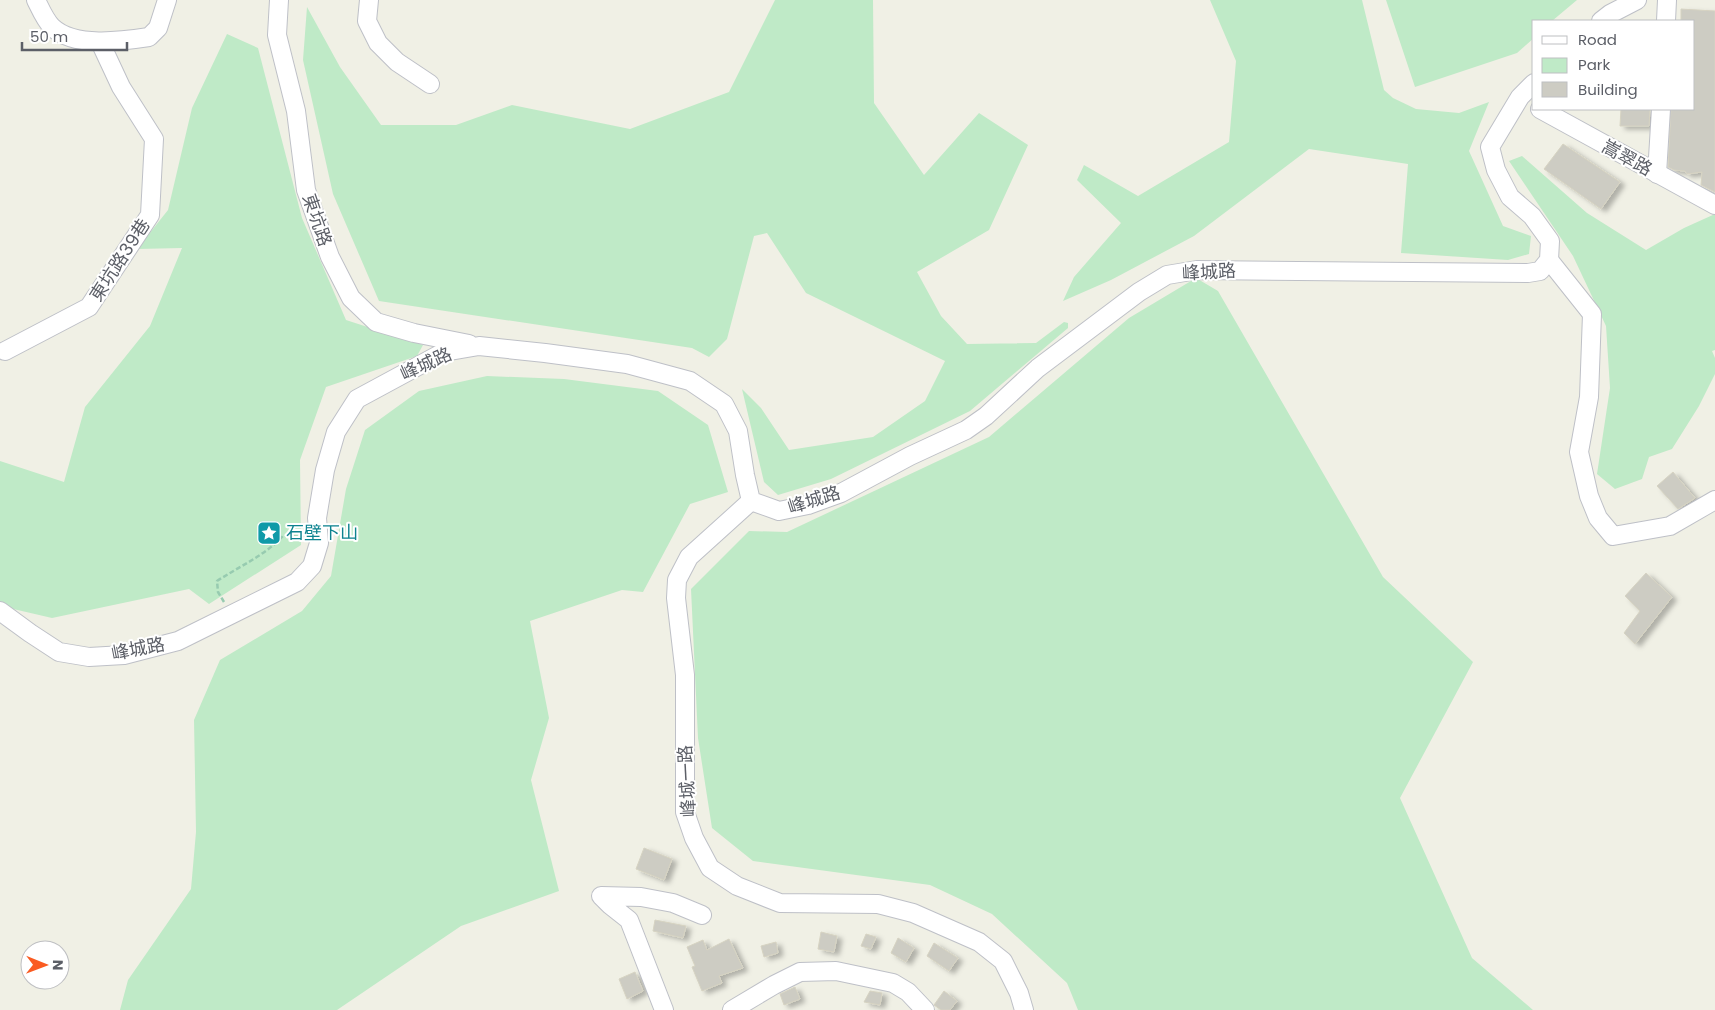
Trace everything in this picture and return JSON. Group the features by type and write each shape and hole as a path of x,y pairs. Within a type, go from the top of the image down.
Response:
{"street":[{"path":"36,0 52,26 69,37 100,42 150,37 158,28 167,0"},
{"name":"東坑路","path":"279,0 277,35 296,111 306,190 330,257 351,298 376,322 414,333 479,346"},
{"path":"369,0 367,21 378,43 397,62 430,84"},
{"path":"1602,20 1637,0"},
{"path":"1666,20 1667,0"},
{"name":"東坑路39巷","path":"5,351 89,307 150,215 154,139 121,87 100,42"},
{"path":"1532,88 1527,101 1490,147 1496,170 1510,197 1532,216 1550,241 1550,260 1592,314 1589,398 1579,452 1589,496 1598,518 1613,536 1670,526 1715,500"},
{"name":"嵩翠路","path":"1542,110 1715,205"},
{"path":"1657,174 1661,110"},
{"name":"峰城路","path":"0,611 30,634 59,652 89,657 124,655 178,640 235,614 297,582 312,566 319,544 317,518 325,470 336,432 357,399 444,352 479,346 545,353 627,364 690,381 724,404 738,431 751,501 779,511 808,505 841,493 910,456 966,430 986,416 1046,362 1131,297 1167,275 1197,270 1528,273 1540,271 1550,260"},
{"name":"峰城一路","path":"751,501 689,557 678,580 676,598 685,675 685,812 694,838 710,868 737,886 780,903 878,904 913,913 980,942 1003,961 1019,992 1024,1010"},
{"path":"664,1010 629,920 601,896 641,897 674,903 702,915"},
{"path":"732,1010 800,972 836,971 893,984 908,992 925,1010"}],"path":[{"path":"270,534 279,540"},
{"path":"235,614 226,606 218,592 217,581 254,560 283,536 293,535 311,538 319,544"}],"green space":[{"path":"775,0 873,0 874,103 924,175 979,113 1028,145 989,230 917,272 941,316 967,344 1036,343 1064,322 1068,323 1068,328 970,411 831,479 778,495 764,482 742,389 761,408 789,450 873,437 925,401 945,361 806,293 767,233 754,236 727,339 709,357 692,348 379,301 333,194 303,60 307,7 340,67 381,125 456,125 512,105 630,129 729,92"},
{"path":"1210,0 1362,0 1384,90 1393,98 1416,109 1459,113 1489,102 1469,151 1503,226 1531,236 1529,254 1508,260 1401,253 1408,164 1309,149 1194,236 1111,280 1063,301 1074,277 1121,223 1077,180 1084,165 1138,196 1229,142 1236,61"},
{"path":"1386,0 1577,0 1553,20 1532,20 1532,40 1517,53 1415,87"},
{"path":"227,34 258,48 302,218 346,320 423,345 417,356 326,387 300,460 301,545 209,604 189,589 52,618 9,608 0,602 0,461 64,482 85,407 150,326 182,248 137,249 168,210 192,108"},
{"path":"1522,156 1587,213 1646,250 1684,228 1715,214 1715,350 1712,351 1715,358 1715,374 1699,406 1672,449 1649,457 1642,479 1615,489 1597,474 1610,388 1606,326 1573,256 1509,161"},
{"path":"1196,278 1218,291 1383,577 1473,662 1400,798 1472,958 1533,1010 1078,1010 1067,983 992,914 930,885 753,861 712,828 698,738 691,589 749,531 787,532 989,437 1129,318"},
{"path":"487,376 564,379 658,391 708,425 728,492 690,504 643,592 622,590 530,621 549,718 531,780 559,891 461,926 337,1010 120,1010 128,980 191,889 196,832 194,720 220,660 302,611 331,576 346,489 365,430 419,391"}],"building":[{"path":"1681,9 1715,11 1715,192 1701,185 1702,172 1687,174 1685,171 1674,170 1668,167 1671,110 1695,110 1695,20 1681,20"},
{"path":"1621,110 1650,110 1649,126 1620,126"},
{"path":"1563,144 1620,182 1601,209 1544,169"},
{"path":"1673,472 1695,498 1678,509 1657,486"},
{"path":"1646,573 1672,597 1635,644 1624,633 1640,611 1625,596"},
{"path":"644,848 672,859 664,880 636,869"},
{"path":"655,920 686,926 683,938 653,931"},
{"path":"821,932 837,936 834,952 818,949"},
{"path":"866,934 876,937 871,949 861,946"},
{"path":"898,938 914,948 906,962 891,953"},
{"path":"729,939 743,968 719,976 722,983 702,991 692,967 695,966 687,947 703,940 707,950"},
{"path":"776,942 778,953 764,957 761,946"},
{"path":"934,943 958,958 949,971 927,956"},
{"path":"635,972 643,991 627,999 619,979"},
{"path":"795,987 800,999 784,1005 780,994"},
{"path":"870,991 882,993 880,1005 864,1002"},
{"path":"944,991 957,1001 950,1010 941,1010 934,1005"}],"place":[{"name":"石壁下山","path":"269,533"}]}
